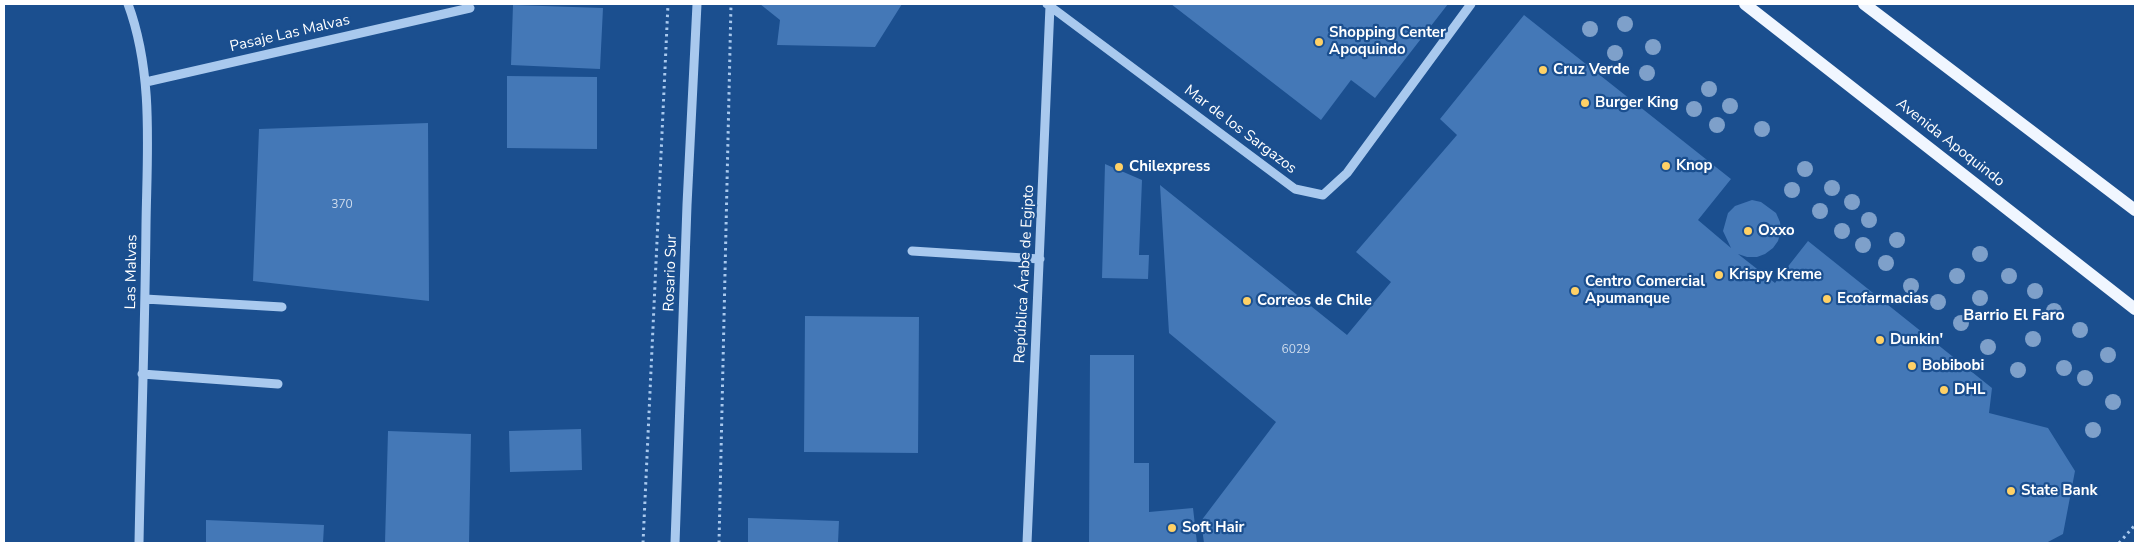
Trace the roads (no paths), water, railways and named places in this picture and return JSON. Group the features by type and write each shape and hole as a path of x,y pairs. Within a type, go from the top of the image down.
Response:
{"main road":[{"name":"Avenida Apoquindo","path":"1745,4 2135,308"},
{"path":"1864,4 2135,210"}],"street":[{"name":"Las Malvas","path":"128,4 140,46 146,82 147,103 145,299 139,543"},
{"name":"Rosario Sur","path":"675,543 687,205 697,4"},
{"name":"Mar de los Sargazos","path":"1049,5 1295,189 1323,195 1347,173 1471,4"},
{"name":"República Árabe de Egipto","path":"1027,543 1049,5"},
{"name":"Pasaje Las Malvas","path":"146,82 470,8"},
{"path":"912,251 1040,259"},
{"path":"145,299 282,307"},
{"path":"142,374 278,384"}],"place":[{"name":"Shopping Center Apoquindo","path":"1319,42"},
{"name":"Cruz Verde","path":"1543,70"},
{"name":"Burger King","path":"1585,103"},
{"name":"Knop","path":"1666,166"},
{"name":"Chilexpress","path":"1119,167"},
{"name":"Oxxo","path":"1748,231"},
{"name":"Krispy Kreme","path":"1719,275"},
{"name":"Centro Comercial Apumanque","path":"1575,291"},
{"name":"Ecofarmacias","path":"1827,299"},
{"name":"Correos de Chile","path":"1247,301"},
{"name":"Dunkin'","path":"1880,340"},
{"name":"Bobibobi","path":"1912,366"},
{"name":"DHL","path":"1944,390"},
{"name":"State Bank","path":"2011,491"},
{"name":"Soft Hair","path":"1172,528"}],"district":[{"name":"Barrio El Faro","path":"2014,316"}]}
